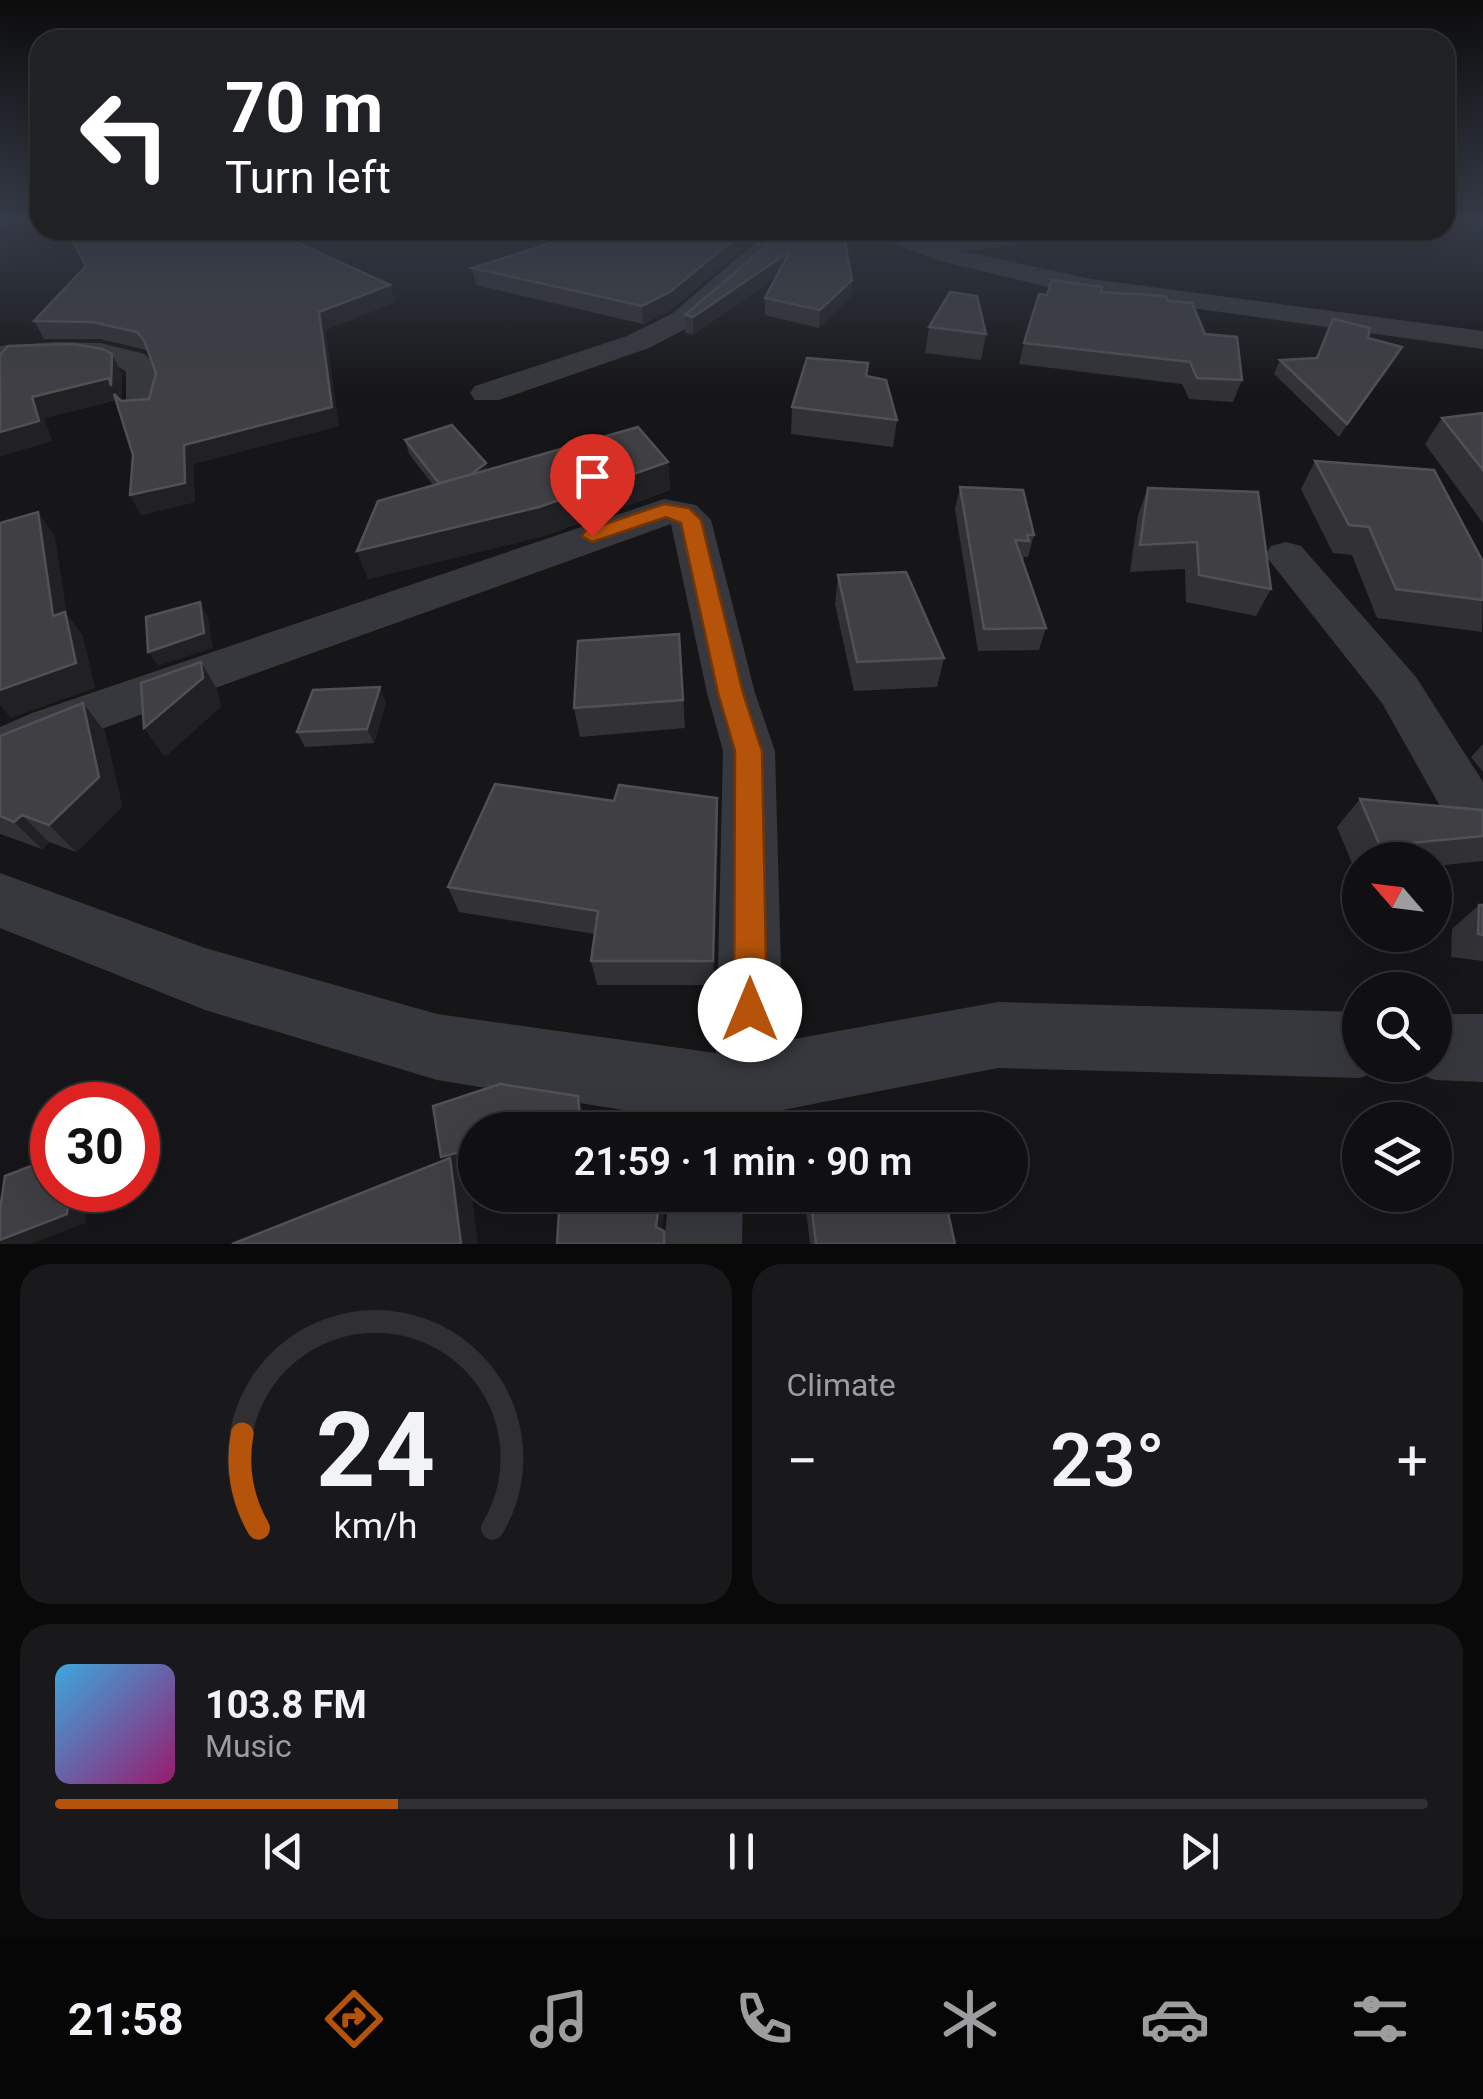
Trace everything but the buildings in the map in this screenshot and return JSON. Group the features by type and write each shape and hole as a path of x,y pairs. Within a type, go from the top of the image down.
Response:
{"street":[{"path":"487,393 638,342 683,319 731,277"},
{"path":"1035,277 1483,340"},
{"path":"0,355 116,351 135,360 143,371 143,410"},
{"path":"0,750 69,721 664,510 682,512 691,520 748,751 723,1100"},
{"path":"1286,556 1399,690 1483,830"},
{"path":"0,900 204,979 437,1047 723,1100 998,1035 1342,1044"},
{"path":"1452,1047 1483,1048"},
{"path":"702,1244 705,1212"}],"route":[{"path":"592,536 664,510 682,512 691,520 748,751 750,1010"}]}
